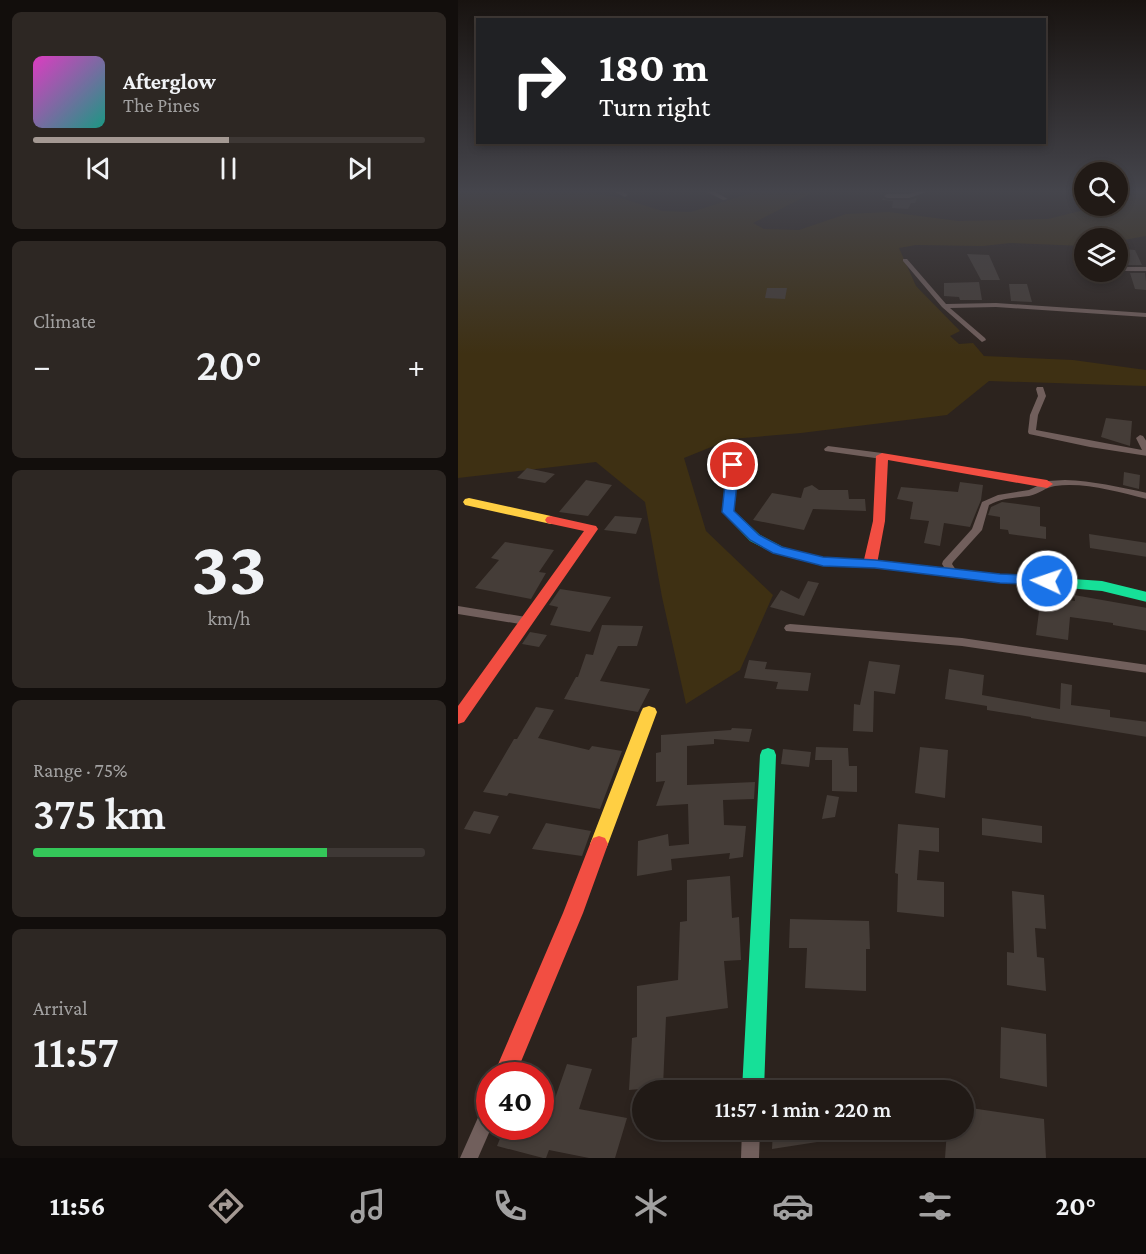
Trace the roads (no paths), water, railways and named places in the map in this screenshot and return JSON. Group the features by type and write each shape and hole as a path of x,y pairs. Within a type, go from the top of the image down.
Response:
{"street":[{"path":"905,260 944,306 982,340"},
{"path":"1128,269 1146,269"},
{"path":"944,306 996,305 1146,315"},
{"path":"1040,389 1042,396 1034,415 1032,432 1146,452"},
{"path":"1140,438 1146,452"},
{"path":"828,449 1047,484 1058,482 1122,490 1146,496"},
{"path":"870,564 880,520 882,456"},
{"path":"733,465 728,512 755,538 796,556 823,562 870,564 1102,586 1146,597"},
{"path":"953,573 947,564 948,561 977,530 985,504 1003,496 1034,492 1047,484"},
{"path":"458,718 592,529 469,502"},
{"path":"458,610 526,621"},
{"path":"790,628 962,642 1146,669"},
{"path":"510,1062 573,913 649,712"},
{"path":"753,1080 768,754"},
{"path":"469,1158 477,1140"},
{"path":"750,1158 751,1140"}]}
